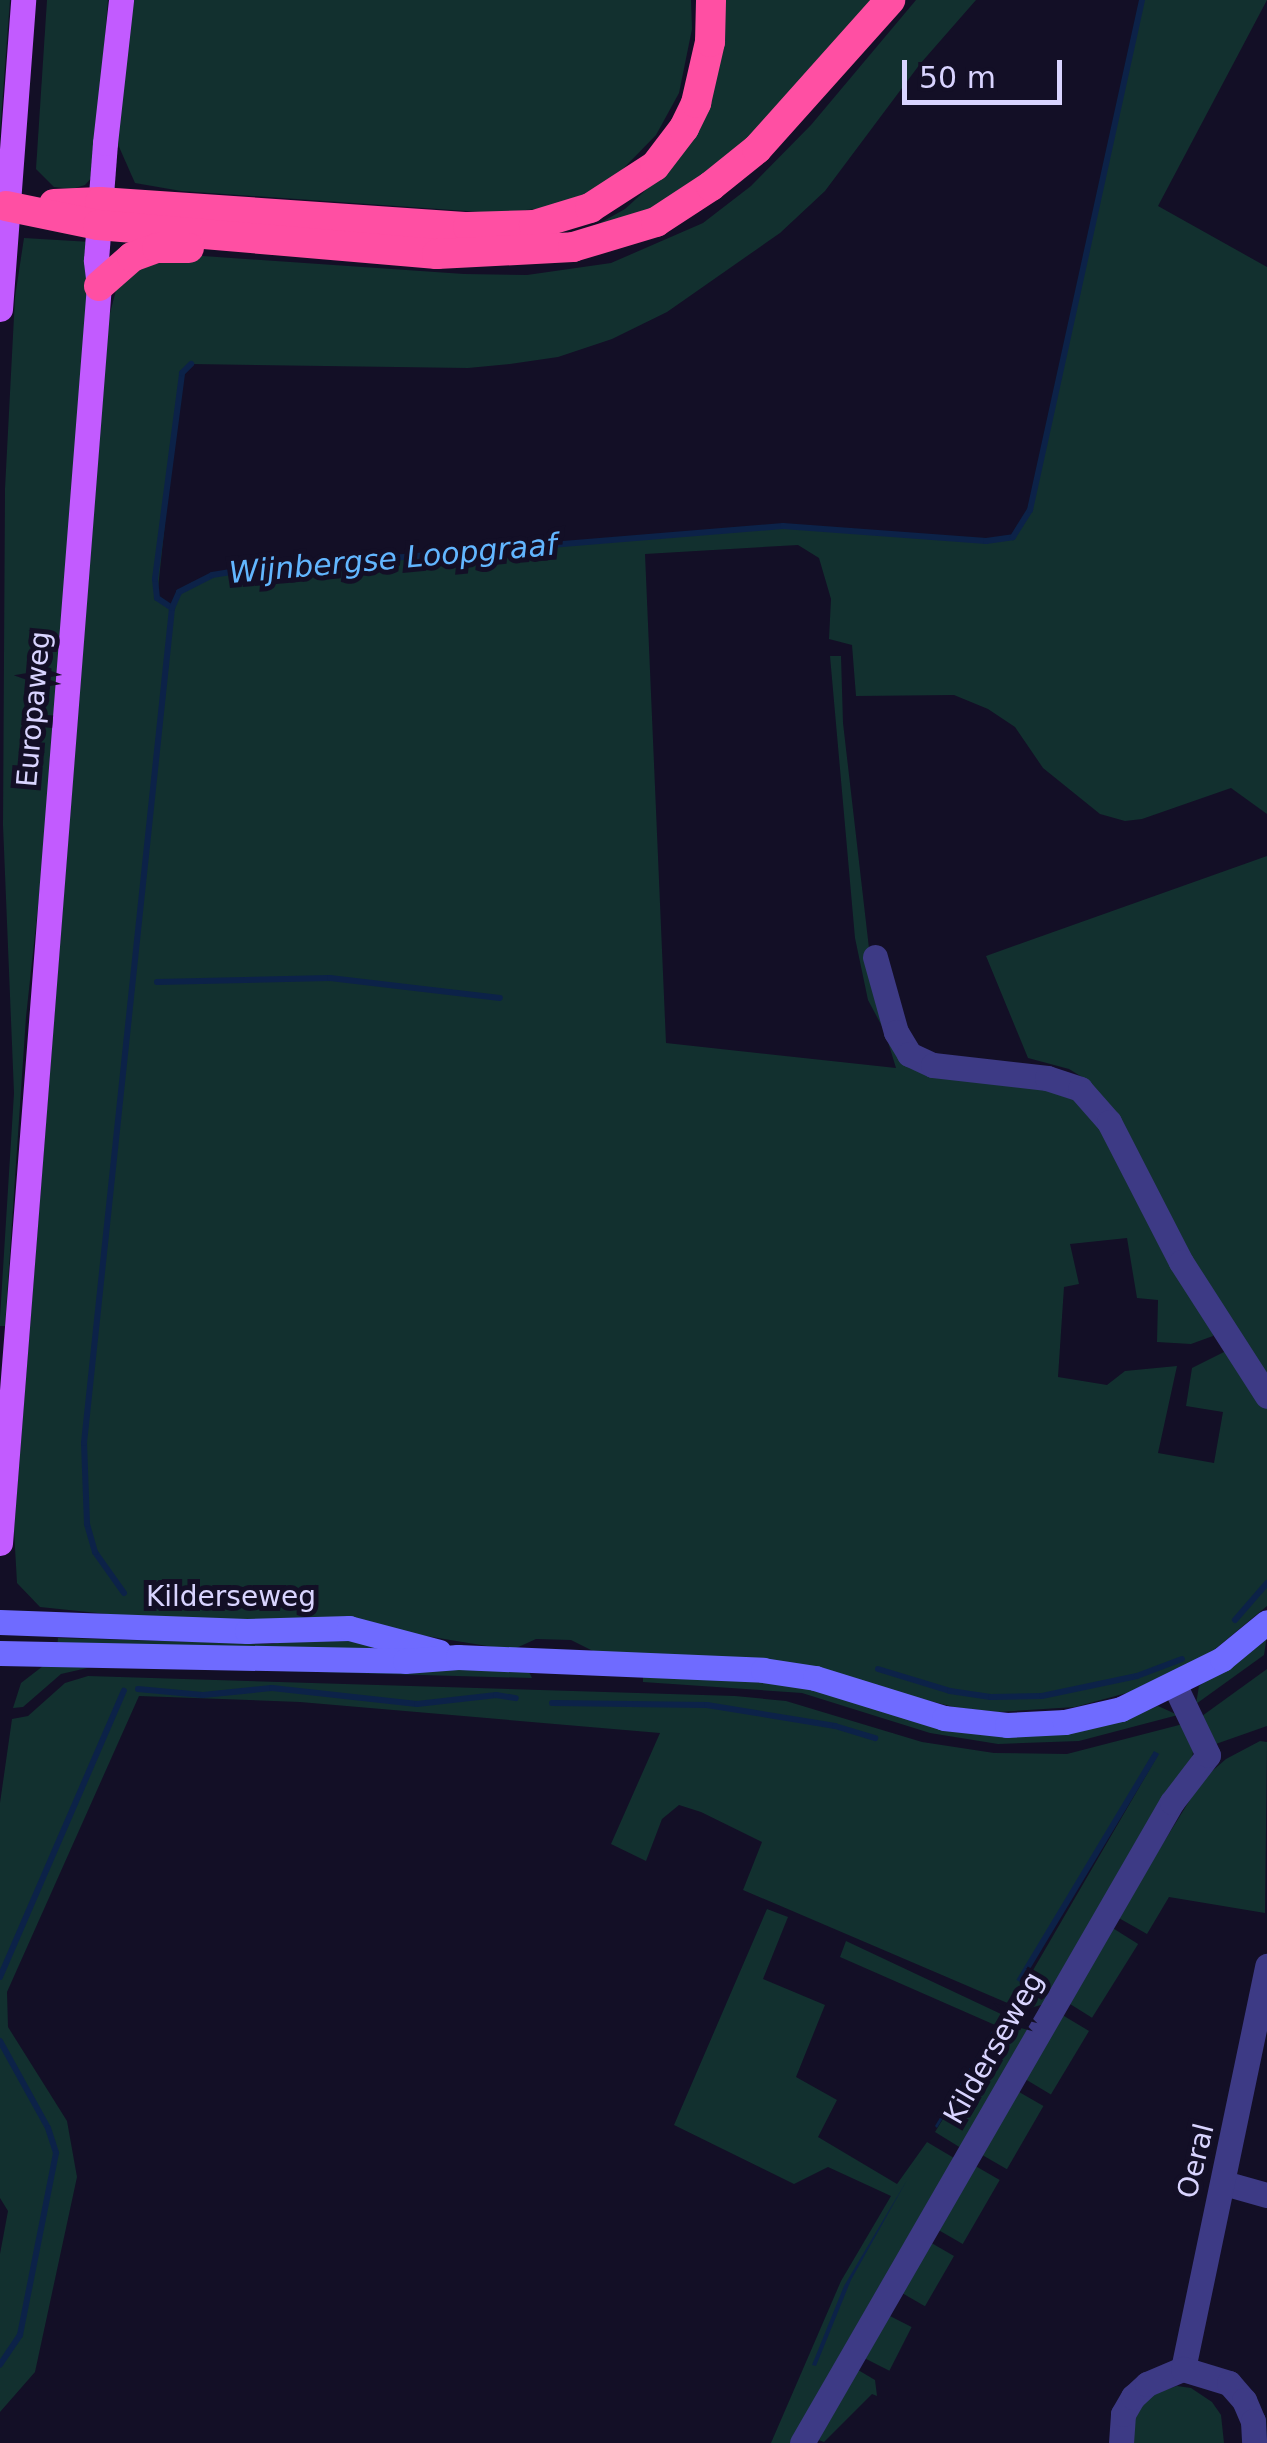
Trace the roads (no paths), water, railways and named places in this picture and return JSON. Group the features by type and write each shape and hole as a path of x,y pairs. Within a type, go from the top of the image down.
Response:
{"highway":[{"path":"6,206 99,214 468,228 534,225 590,208 655,166 684,128 696,103 710,42 711,0"},
{"path":"99,214 265,239 438,254 573,248 639,228 711,186 757,149 890,0"},
{"path":"99,286 118,264 157,248 224,250 265,239"}],"main road":[{"path":"0,309 24,0"},
{"name":"Europaweg","path":"0,1543 35,1055 99,286 99,214 121,0"}],"street":[{"path":"875,956 896,1032 909,1054 933,1065 1048,1078 1080,1089 1108,1122 1181,1262 1267,1396"},
{"name":"Kilderseweg","path":"0,1622 247,1631 349,1628 458,1657"},
{"name":"Kilderseweg","path":"0,1653 405,1661 458,1657 763,1670 814,1678 944,1718 1007,1725 1064,1722 1121,1710 1175,1686 1222,1658 1267,1622"},
{"name":"Kilderseweg","path":"802,2443 1172,1802 1208,1755 1175,1686"},
{"name":"Oeral","path":"1183,2368 1218,2193 1224,2183 1264,1998 1267,1966"},
{"path":"1224,2183 1267,2195"},
{"path":"1121,2443 1123,2414 1133,2397 1148,2384 1183,2368 1230,2383 1244,2400 1253,2421 1254,2443"}],"water":[{"path":"1154,1751 1159,1754 1022,1983 1016,1980"},
{"path":"1001,2016 1005,2018 937,2128 935,2126"},
{"path":"907,2180 851,2280 816,2366 812,2365 844,2286"}],"waterway":[{"name":"Wijnbergse Loopgraaf","path":"124,1593 95,1552 87,1524 84,1443 172,608 179,592 212,575 245,570 783,526 986,541 1013,537 1030,510 1142,0"},
{"path":"172,608 157,598 155,579 182,373 191,364"},
{"path":"157,982 330,978 500,998"},
{"path":"1235,1620 1267,1583"},
{"path":"878,1669 950,1691 991,1697 1042,1696 1137,1676 1182,1659"},
{"path":"138,1689 203,1695 272,1688 417,1704 496,1695 516,1698"},
{"name":"Wijnbergse Loopgraaf","path":"0,1977 124,1691"},
{"path":"552,1703 707,1705 835,1726 875,1738"},
{"name":"Wijnbergse Loopgraaf","path":"0,2041 48,2128 56,2153 20,2335 0,2365"}]}
